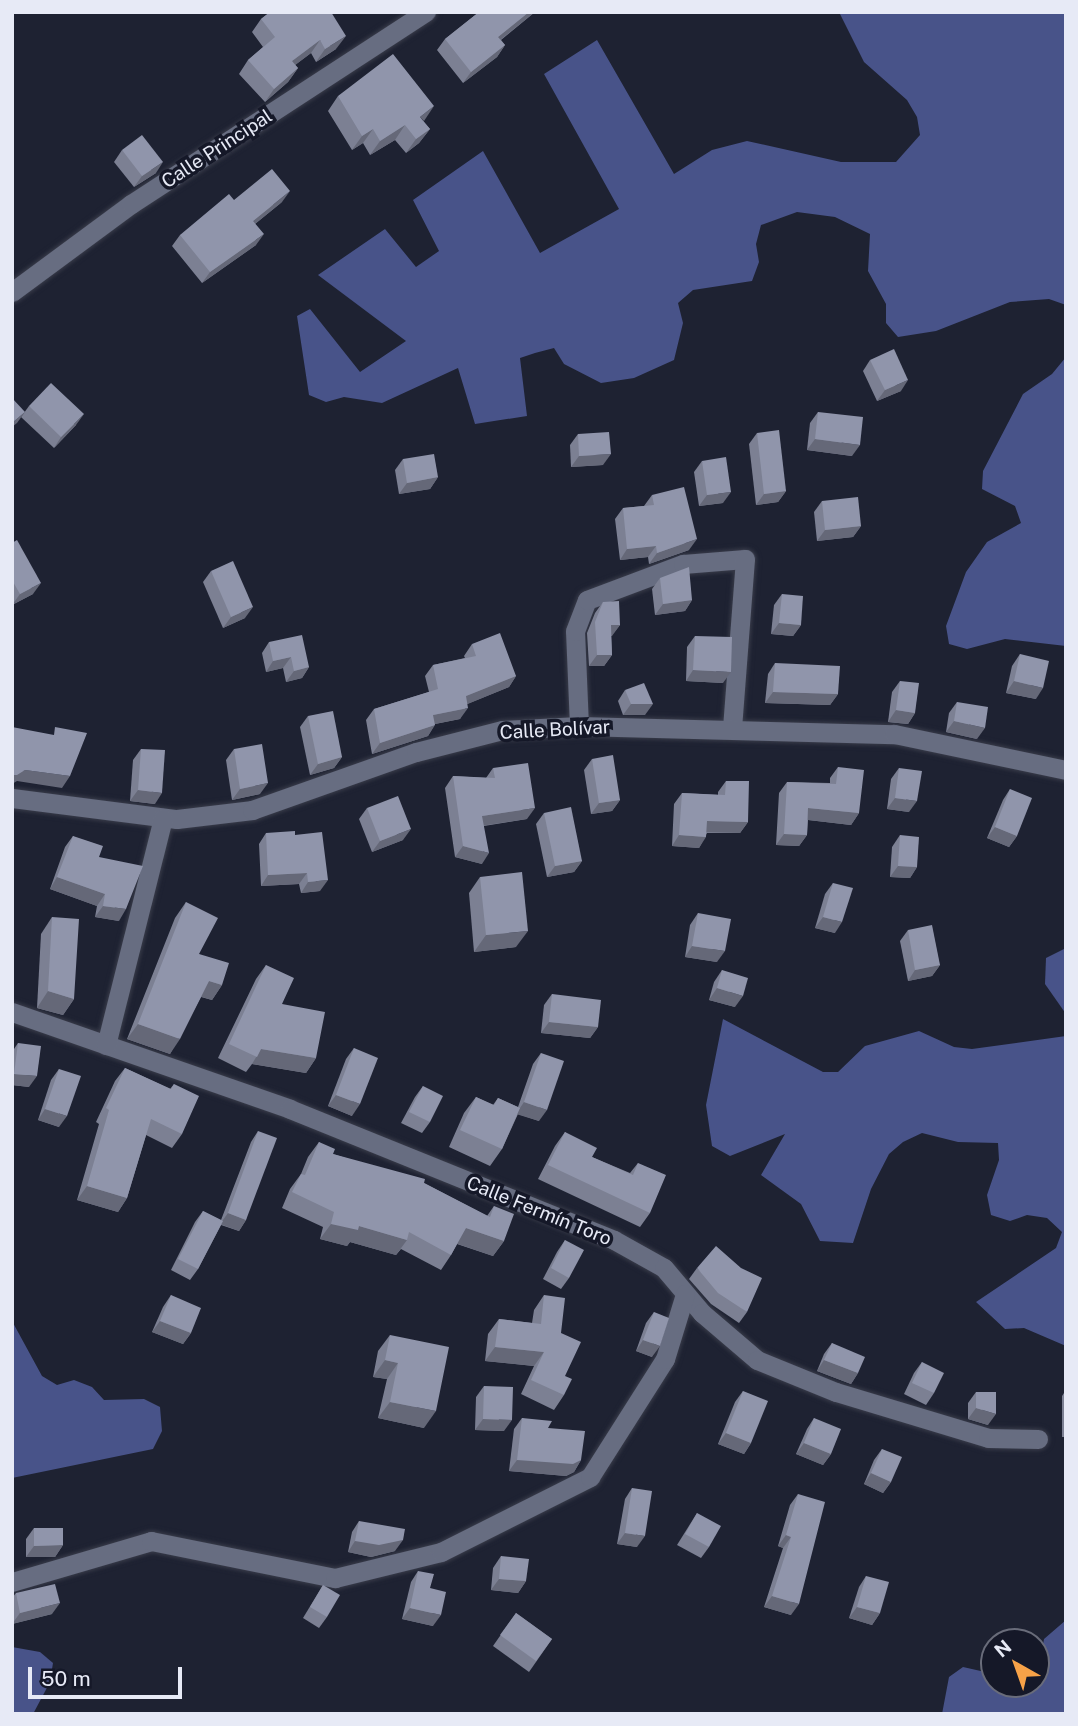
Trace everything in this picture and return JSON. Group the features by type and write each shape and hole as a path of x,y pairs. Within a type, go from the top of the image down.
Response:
{"street":[{"name":"Calle Principal","path":"12,292 131,204 405,19 426,12"},
{"path":"579,726 575,631 587,600 683,564 745,559 732,729"},
{"name":"Calle Bolívar","path":"12,798 163,817 252,810 416,752 502,730 579,726 894,734 1066,770"},
{"path":"106,1045 163,817"},
{"name":"Calle Fermín Toro","path":"12,1012 290,1109 614,1240 664,1268 685,1294 757,1360 836,1392 988,1438 1038,1439"},
{"path":"12,1582 151,1541 335,1578 441,1552 590,1477 665,1359 685,1294"}],"shaded area":[{"path":"839,12 1066,12 1066,305 1049,299 1010,302 936,331 898,337 886,323 886,304 868,271 870,234 835,217 797,212 761,225 756,244 759,262 752,281 693,290 678,303 683,323 674,360 634,378 601,383 564,364 554,348 535,353 520,358 527,416 475,424 458,368 382,403 344,397 326,402 309,395 297,316 310,309 360,372 406,341 318,275 385,229 416,267 439,251 413,200 483,151 540,253 619,209 544,74 597,40 674,174 712,150 747,141 841,162 896,162 920,135 917,117 907,100 864,62"},
{"path":"1066,357 1066,646 1005,639 967,649 949,644 946,626 966,572 987,542 1021,523 1015,506 982,489 983,471 1023,394 1052,374"},
{"path":"1066,948 1066,1014 1045,984 1046,958"},
{"path":"723,1019 823,1072 838,1072 865,1046 919,1031 954,1047 972,1049 1066,1036 1066,1346 1024,1328 1005,1329 976,1302 1056,1248 1062,1232 1047,1218 1027,1215 1010,1221 991,1215 987,1195 999,1160 998,1143 958,1142 922,1133 903,1142 889,1154 871,1189 853,1243 820,1241 801,1204 761,1175 785,1134 730,1156 712,1146 706,1105"},
{"path":"12,1321 42,1376 57,1385 74,1380 92,1387 104,1400 144,1399 160,1407 162,1431 153,1449 12,1478"},
{"path":"1066,1620 1066,1714 942,1714 949,1677 963,1667 980,1671 980,1698 1050,1698 1050,1634"},
{"path":"12,1647 40,1652 53,1663 50,1682 33,1714 12,1714"}],"building":[{"path":"270,12 331,12 346,36 325,49 320,40 292,61 298,68 274,89 248,60 275,37 261,19"},
{"path":"479,12 529,12 498,37 505,45 471,72 445,39"},
{"path":"393,54 434,106 420,117 430,129 416,139 405,125 380,141 373,129 362,136 338,96"},
{"path":"142,135 163,162 142,176 122,150"},
{"path":"272,169 290,191 253,221 264,234 210,272 180,235 229,194 234,200"},
{"path":"894,349 908,380 885,390 870,360"},
{"path":"51,383 84,414 61,437 29,406"},
{"path":"12,398 25,412 12,423"},
{"path":"818,412 863,417 860,445 815,439"},
{"path":"779,430 786,491 764,494 757,433"},
{"path":"609,432 611,454 579,456 578,434"},
{"path":"434,454 438,477 407,483 403,459"},
{"path":"726,457 731,492 707,495 702,461"},
{"path":"684,487 697,539 657,553 656,546 627,549 623,508 654,505 652,495"},
{"path":"858,497 861,526 825,530 822,501"},
{"path":"17,540 41,583 20,594 12,580 12,543"},
{"path":"233,561 253,607 231,617 211,571"},
{"path":"689,567 692,600 663,604 660,578"},
{"path":"782,594 803,596 801,625 779,623"},
{"path":"619,601 620,625 611,625 612,655 597,655 595,622 603,602"},
{"path":"500,633 516,676 466,696 468,708 433,715 435,725 380,743 374,709 438,689 433,665 476,656 472,644"},
{"path":"302,635 309,667 294,671 291,657 273,661 269,642"},
{"path":"695,636 732,637 731,672 693,670"},
{"path":"1020,654 1049,661 1043,688 1014,681"},
{"path":"775,663 840,666 838,694 773,692"},
{"path":"900,681 919,683 915,713 896,710"},
{"path":"644,683 653,704 631,704 625,690"},
{"path":"957,702 988,707 985,728 954,721"},
{"path":"333,711 342,757 318,764 308,716"},
{"path":"12,727 54,735 55,727 87,733 70,776 25,770 12,775"},
{"path":"262,744 268,783 240,789 234,749"},
{"path":"141,749 165,750 162,793 138,790"},
{"path":"613,755 620,800 599,803 592,759"},
{"path":"528,763 535,808 482,816 489,853 463,846 453,776 495,778 493,768"},
{"path":"838,767 864,770 859,813 808,808 807,835 784,834 787,782 836,784"},
{"path":"899,768 922,771 917,801 895,798"},
{"path":"726,781 749,781 748,822 707,821 706,837 679,835 682,793 725,795"},
{"path":"1010,789 1032,798 1017,836 995,827"},
{"path":"398,796 411,829 380,841 367,808"},
{"path":"571,807 582,861 555,866 544,813"},
{"path":"295,831 295,835 322,832 328,880 308,882 307,873 268,875 266,833"},
{"path":"900,835 919,837 917,867 898,866"},
{"path":"73,836 103,846 99,857 143,866 126,909 103,906 105,894 57,877"},
{"path":"522,872 528,931 486,935 480,877"},
{"path":"833,883 853,888 842,922 823,917"},
{"path":"186,902 218,918 199,954 229,963 222,985 209,981 180,1039 138,1024"},
{"path":"698,913 731,919 725,951 692,946"},
{"path":"52,917 79,919 74,999 48,991"},
{"path":"932,925 940,965 915,970 908,930"},
{"path":"266,965 294,978 282,1004 325,1012 316,1058 261,1049 257,1057 229,1044"},
{"path":"722,970 748,978 743,996 717,988"},
{"path":"552,994 601,1000 598,1027 549,1022"},
{"path":"18,1043 41,1046 37,1076 14,1074"},
{"path":"354,1048 378,1058 360,1104 336,1095"},
{"path":"541,1053 564,1061 547,1110 524,1102"},
{"path":"125,1068 171,1089 174,1084 199,1096 182,1134 151,1119 127,1198 87,1186 109,1110 106,1108"},
{"path":"59,1069 81,1076 67,1116 45,1109"},
{"path":"423,1086 443,1096 430,1122 409,1112"},
{"path":"476,1097 494,1105 498,1098 520,1108 502,1149 460,1130"},
{"path":"258,1131 277,1138 246,1220 228,1213"},
{"path":"565,1132 597,1148 592,1157 633,1175 638,1163 666,1175 650,1213 548,1165"},
{"path":"319,1142 335,1149 333,1154 425,1179 424,1183 490,1217 494,1206 514,1214 504,1241 466,1228 451,1255 409,1232 407,1240 359,1226 358,1230 331,1224 334,1212 292,1192 301,1174 305,1175"},
{"path":"203,1211 223,1221 198,1269 178,1259"},
{"path":"565,1240 584,1250 569,1278 551,1268"},
{"path":"716,1246 741,1268 762,1278 747,1312 718,1293 697,1268"},
{"path":"171,1295 201,1308 191,1333 160,1321"},
{"path":"544,1295 565,1298 561,1333 581,1342 565,1376 572,1379 564,1395 531,1380 544,1352 495,1347 499,1319 541,1324"},
{"path":"654,1312 669,1318 660,1346 643,1340"},
{"path":"390,1335 449,1347 436,1411 390,1402 398,1363 385,1360"},
{"path":"832,1343 865,1357 858,1373 824,1360"},
{"path":"922,1362 944,1373 934,1393 912,1383"},
{"path":"484,1386 513,1387 512,1420 483,1419"},
{"path":"743,1391 768,1401 751,1443 726,1433"},
{"path":"976,1392 996,1392 996,1414 976,1408"},
{"path":"522,1418 552,1421 548,1428 585,1431 581,1460 573,1464 517,1460"},
{"path":"814,1418 841,1429 831,1454 804,1443"},
{"path":"882,1449 902,1457 891,1482 871,1473"},
{"path":"632,1488 652,1491 645,1536 625,1533"},
{"path":"798,1494 825,1502 799,1604 772,1596 791,1537 786,1535"},
{"path":"697,1513 721,1526 709,1547 685,1534"},
{"path":"359,1521 405,1529 403,1540 379,1545 355,1541"},
{"path":"34,1528 63,1528 63,1545 34,1546"},
{"path":"501,1556 529,1559 526,1581 499,1579"},
{"path":"418,1571 434,1574 430,1588 446,1592 441,1615 410,1608"},
{"path":"866,1576 889,1582 880,1613 857,1607"},
{"path":"55,1584 60,1603 20,1613 16,1593"},
{"path":"323,1585 340,1595 327,1617 310,1607"},
{"path":"516,1613 552,1639 536,1661 500,1635"}]}
